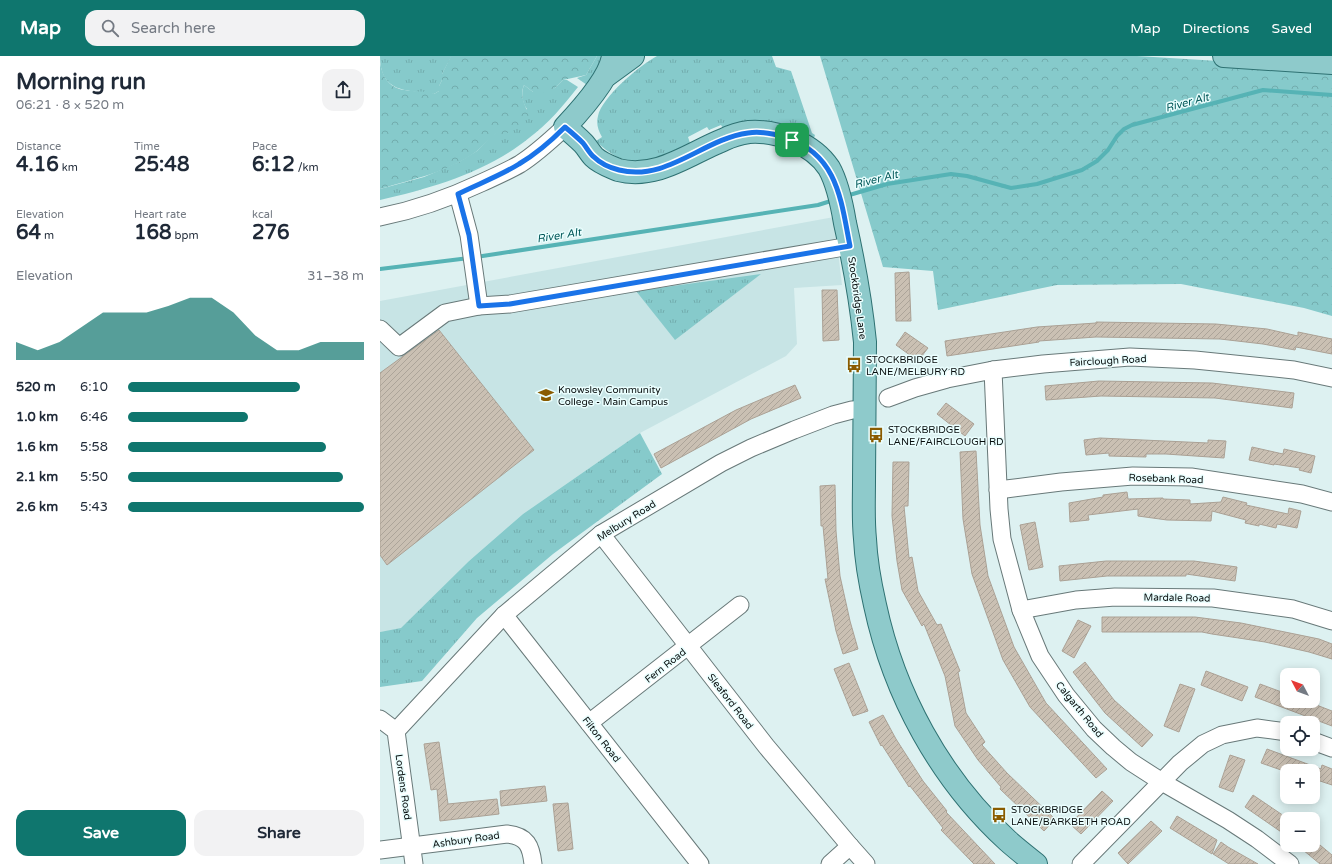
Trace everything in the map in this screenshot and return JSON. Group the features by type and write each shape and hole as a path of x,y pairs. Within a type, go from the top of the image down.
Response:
{"main road":[{"path":"565,127 575,116 610,66 633,56"},
{"path":"1224,56 1332,63"},
{"name":"Stockbridge Lane","path":"565,127 583,143 595,158 618,170 629,172 651,171 662,168 723,140 749,132 776,135 792,140 816,155 828,167 840,199 850,246 865,342 865,539 869,578 880,627 890,660 903,693 939,759 982,814 1007,840 1036,864"}],"street":[{"path":"380,216 429,204 458,194 502,174 520,164 565,127"},
{"path":"458,194 469,235 479,306"},
{"path":"380,329 399,348 445,313 479,306 510,304 850,246"},
{"name":"Fairclough Road","path":"888,398 915,388 947,379 993,370 1042,364 1130,357 1195,360 1278,368 1332,378"},
{"name":"Calgarth Road","path":"993,370 998,490 1002,539 1021,610 1040,656 1066,695 1094,729 1131,762 1162,782 1228,820 1257,839 1290,864"},
{"name":"Melbury Road","path":"396,731 504,614 601,534 722,463 751,448 834,415 852,410 865,409"},
{"name":"Rosebank Road","path":"998,490 1060,482 1133,476 1191,477 1302,494 1332,502"},
{"name":"Sleaford Road","path":"601,534 766,746 866,864"},
{"name":"Mardale Road","path":"1021,610 1076,600 1115,597 1213,598 1293,609 1332,620"},
{"name":"Fern Road","path":"590,723 740,605"},
{"name":"Filton Road","path":"504,614 700,864"},
{"path":"380,719 396,731"},
{"path":"1081,864 1180,763 1203,744 1222,735 1257,728 1280,731"},
{"name":"Lordens Road","path":"396,731 414,864"},
{"path":"1320,744 1332,748"},
{"name":"Ashbury Road","path":"380,850 513,834 522,839 528,845 533,864"},
{"path":"830,864 850,846"}],"shaded area":[{"name":"Knowsley Community College - Main Campus","path":"834,217 842,285 794,288 797,344 786,356 640,433 523,514 469,561 401,629 380,632 380,301"}],"green space":[{"path":"380,56 451,57 442,74 439,91 434,94 405,90 390,83 384,77 381,68"},
{"path":"451,56 597,56 586,75 563,80 555,88 539,95 524,85 522,94 529,116 520,126 502,136 498,132 477,151 443,170 380,189 380,63 383,73 392,85 405,90 430,92 434,94 439,91 442,74"},
{"path":"597,56 603,56 597,71 587,85 577,78 586,75"},
{"path":"657,56 772,56 776,67 791,71 812,133 815,135 814,138 782,124 757,121 741,123 723,128 721,125 709,130 707,127 688,137 690,143 689,145 664,156 652,159 630,161 607,151 596,141 602,137 599,132 597,122 601,108 623,82 641,66"},
{"path":"820,56 1137,56 1332,68 1332,316 1304,308 1181,284 1057,285 938,310 933,271 883,267"},
{"path":"563,80 567,80 578,87 549,121 513,150 458,177 419,190 380,200 380,189 424,177 459,162 477,151 492,136 527,109 522,98 524,85 533,92 555,88"},
{"path":"761,274 675,340 636,291"},
{"path":"640,433 662,474 553,554 477,618 422,681 380,687 380,632 401,628 469,561 523,514"}],"building":[{"path":"909,272 911,321 896,321 895,273"},
{"path":"822,290 837,290 839,340 823,341"},
{"path":"1096,322 1216,324 1267,329 1298,336 1298,332 1332,339 1332,354 1296,347 1295,350 1263,344 1220,339 1096,337 1039,341 947,356 945,341 1037,327"},
{"path":"439,330 534,450 387,565 380,555 380,373"},
{"path":"905,332 928,348 918,361 896,345"},
{"path":"1099,381 1212,383 1294,393 1292,408 1215,398 1101,396 1046,400 1045,386"},
{"path":"795,385 801,398 751,419 661,468 654,454 736,410"},
{"path":"946,403 974,424 965,436 937,414"},
{"path":"1100,438 1208,443 1208,440 1226,441 1224,458 1166,454 1146,454 1146,457 1109,456 1109,453 1086,455 1084,440"},
{"path":"1252,447 1283,454 1284,449 1315,456 1311,473 1299,470 1300,468 1249,460"},
{"path":"976,451 980,525 988,576 1014,647 1046,703 1107,769 1096,778 1030,707 1003,660 972,574 963,519 960,452"},
{"path":"893,462 909,462 908,506 904,506 909,558 912,557 918,591 937,625 941,624 960,671 958,672 966,713 985,742 982,745 1007,773 1055,819 1044,831 1000,789 1001,787 978,760 955,726 945,676 924,624 922,626 902,590 892,516"},
{"path":"835,485 836,531 840,576 858,649 843,654 836,631 825,579 828,579 823,526 821,526 820,486"},
{"path":"1127,492 1128,499 1163,498 1190,500 1190,504 1221,502 1223,497 1247,503 1246,505 1288,514 1289,508 1301,511 1297,528 1277,524 1276,528 1259,524 1259,526 1245,523 1246,520 1212,511 1211,521 1167,520 1138,516 1138,509 1088,515 1089,520 1070,522 1069,503 1103,497 1103,495"},
{"path":"1035,522 1043,567 1029,570 1020,525"},
{"path":"1106,561 1194,561 1237,567 1235,581 1186,574 1186,576 1107,576 1060,581 1059,566"},
{"path":"1102,617 1195,617 1241,623 1319,639 1332,644 1332,659 1265,642 1202,632 1102,632"},
{"path":"1078,620 1091,626 1074,658 1062,651"},
{"path":"1085,662 1114,700 1153,735 1142,747 1105,713 1073,672"},
{"path":"849,663 868,711 853,716 834,669"},
{"path":"1206,671 1248,687 1242,701 1201,685"},
{"path":"1180,684 1195,689 1179,732 1164,726"},
{"path":"1260,684 1280,691 1280,706 1255,697"},
{"path":"1320,706 1332,711 1332,726 1320,721 1320,716 1305,716 1284,708 1320,708"},
{"path":"883,715 896,739 923,781 947,811 946,812 995,864 974,864 941,830 943,828 910,786 909,787 882,745 881,746 869,722"},
{"path":"439,742 448,804 497,799 499,814 440,821 437,789 431,790 424,744"},
{"path":"1267,749 1280,754 1280,756 1286,756 1308,764 1280,764 1280,770 1261,763"},
{"path":"1230,755 1245,760 1233,792 1219,787"},
{"path":"1322,765 1332,769 1332,785 1320,781 1320,769"},
{"path":"545,786 547,801 501,806 500,791"},
{"path":"1102,791 1113,801 1081,834 1070,824"},
{"path":"1253,795 1280,813 1280,831 1245,807"},
{"path":"568,803 573,849 558,851 553,804"},
{"path":"1177,816 1217,840 1212,854 1170,828"},
{"path":"1151,821 1162,831 1128,864 1118,853"},
{"path":"1221,842 1258,864 1229,864 1213,854"},
{"path":"1320,845 1332,855 1332,864 1320,864 1305,852 1320,852"}],"waterway":[{"name":"River Alt","path":"846,196 887,184 951,174 967,176 1011,188 1037,184 1082,170 1097,161 1108,150 1117,136 1124,129 1132,125 1263,90 1332,95"},
{"name":"River Alt","path":"476,257 818,205 834,200"},
{"name":"River Alt","path":"380,269 469,258"}],"place":[{"name":"STOCKBRIDGE LANE/MELBURY RD","path":"854,365"},
{"name":"Knowsley Community College - Main Campus","path":"546,395"},
{"name":"STOCKBRIDGE LANE/FAIRCLOUGH RD","path":"876,435"},
{"name":"STOCKBRIDGE LANE/BARKBETH ROAD","path":"999,815"}],"route":[{"path":"565,127 583,143 595,158 618,170 629,172 651,171 662,168 723,140 749,132 770,133 792,140 809,149 828,167 838,191 850,246 813,254 510,304 479,306 469,235 458,194 520,164 538,151 565,127"}]}
